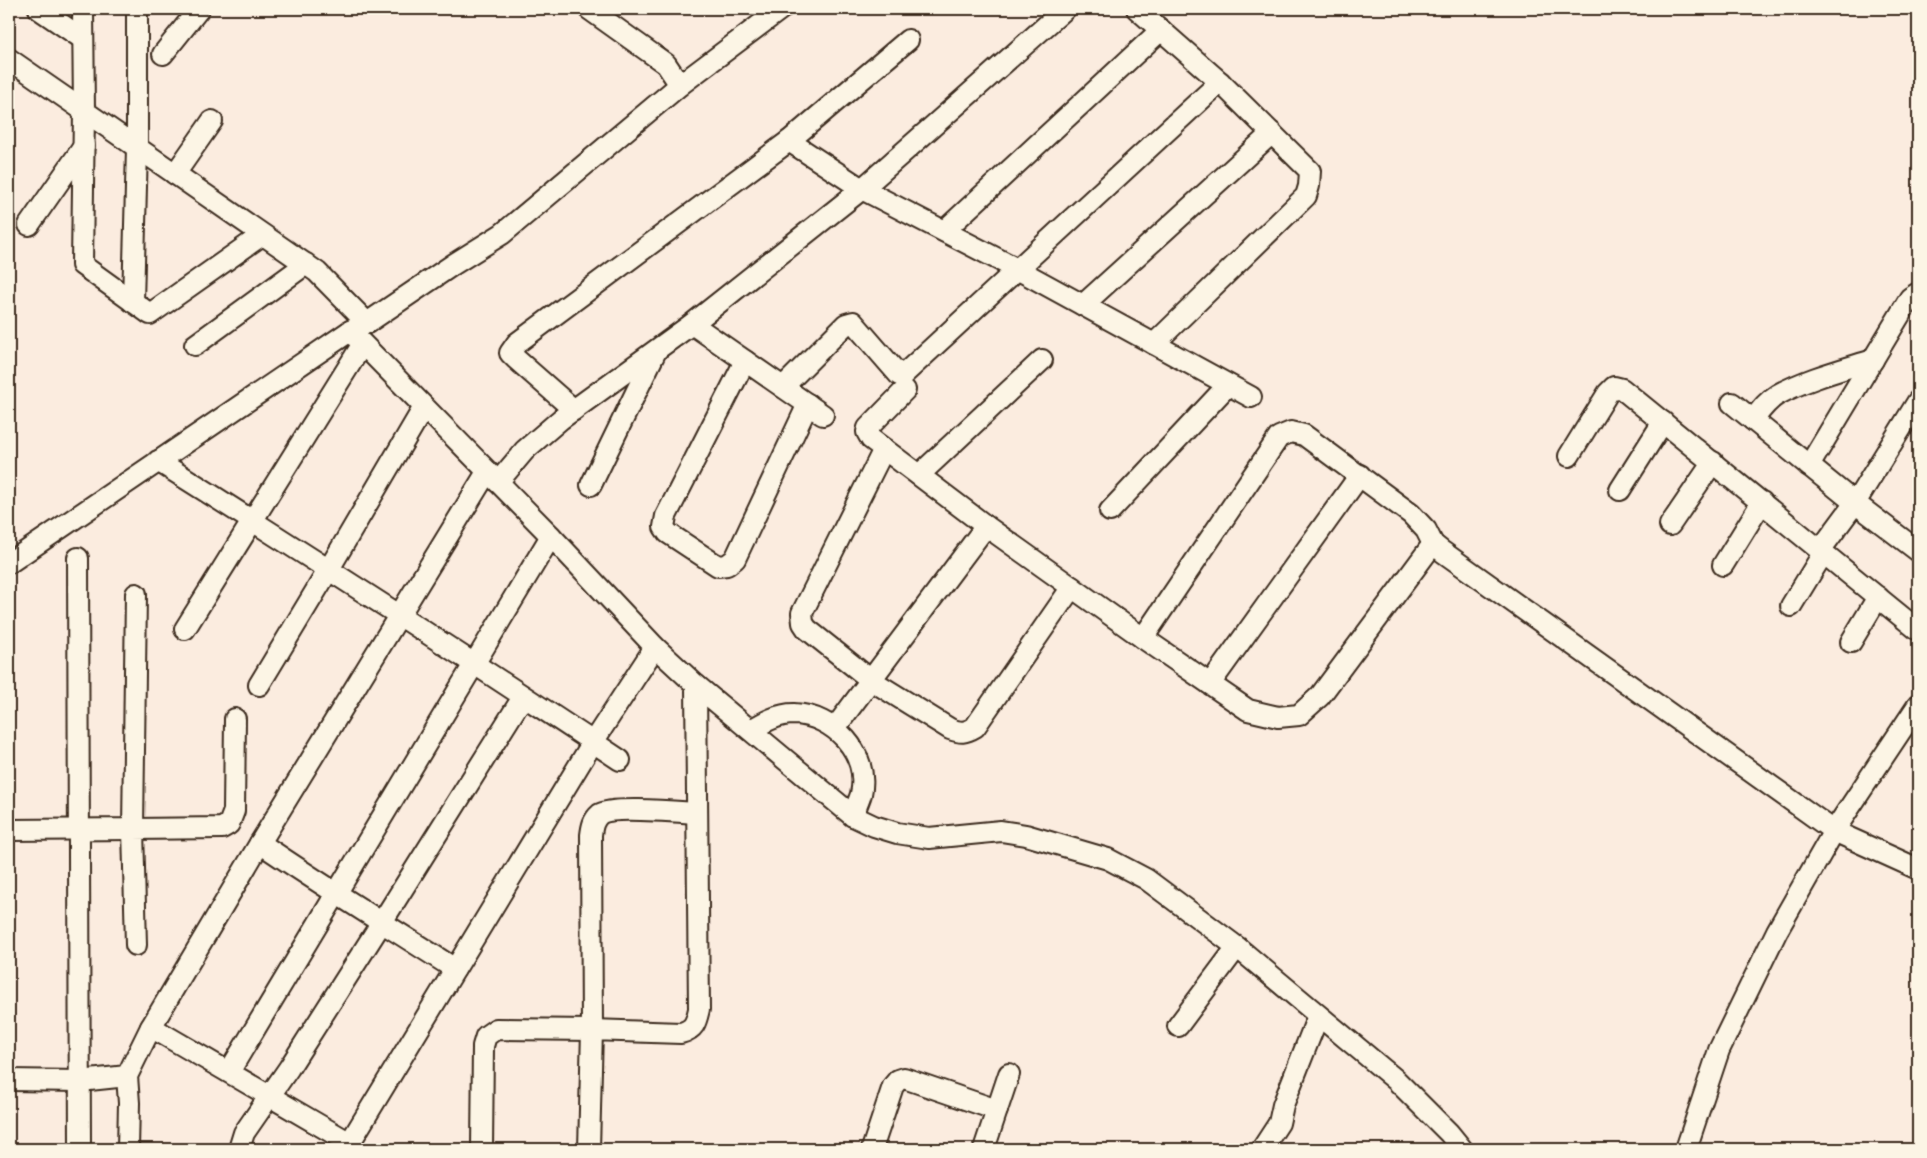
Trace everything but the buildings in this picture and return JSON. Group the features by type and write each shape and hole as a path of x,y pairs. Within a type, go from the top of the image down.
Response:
{"street":[{"path":"39,9 84,39"},
{"path":"83,9 84,146 82,265 150,314 262,235"},
{"path":"133,302 137,148 137,9"},
{"path":"163,54 199,9"},
{"path":"589,9 666,64 680,85"},
{"path":"9,563 158,461 360,333 502,234 680,85 781,9"},
{"path":"128,1149 129,1104 127,1076 150,1027 400,614 493,477 574,410 692,324 862,189 1065,9"},
{"path":"1137,9 1220,82 1310,171 1306,196 1154,344"},
{"path":"944,231 1161,30"},
{"path":"574,410 510,352 517,343 789,141 908,40"},
{"path":"9,59 317,272 360,333 424,407 551,536 655,647 696,686 853,816 874,826 897,833 930,838 1001,831 1026,835 1108,860 1146,879 1237,947 1396,1080 1462,1149"},
{"path":"783,387 846,324 853,322 899,375 903,375 1220,82"},
{"path":"175,174 212,122"},
{"path":"1083,305 1272,133"},
{"path":"789,141 862,189 1017,269 1251,397"},
{"path":"29,224 84,146"},
{"path":"195,345 306,264"},
{"path":"1809,466 1910,298 1918,293"},
{"path":"692,324 816,410 735,559 728,566 718,566 668,533 664,527 666,516 745,361"},
{"path":"185,629 254,521 360,333"},
{"path":"591,485 657,350"},
{"path":"919,475 1042,360"},
{"path":"1753,420 1776,395 1872,360"},
{"path":"1110,512 1228,384"},
{"path":"1569,456 1608,393 1614,387 1622,389 1918,630"},
{"path":"905,390 868,428 868,436 986,526 1142,638 1248,710 1278,717 1299,715 1320,696 1438,548"},
{"path":"1791,606 1822,551 1855,503 1918,401"},
{"path":"1732,403 1855,503 1915,542"},
{"path":"259,685 330,569 424,407"},
{"path":"1620,490 1663,422"},
{"path":"1142,638 1279,438 1291,432 1304,435 1411,514 1426,530 1438,548 1834,831 1918,869"},
{"path":"884,449 802,614 802,623 807,629 871,680 950,729 966,733 975,727 1072,587"},
{"path":"158,461 400,614 475,666 620,760"},
{"path":"1670,526 1713,462"},
{"path":"1210,684 1360,475"},
{"path":"1723,565 1762,502"},
{"path":"835,728 986,526"},
{"path":"229,1072 475,666 551,536"},
{"path":"78,558 80,1149"},
{"path":"136,594 133,829 136,945"},
{"path":"1851,642 1878,597"},
{"path":"150,1027 269,1095 348,1146 593,742 655,647"},
{"path":"482,1149 483,1046 486,1036 496,1029 681,1033 690,1030 696,1020 699,1009 696,686"},
{"path":"239,1149 244,1133 382,922 523,697"},
{"path":"1686,1149 1719,1050 1777,931 1834,831 1918,705"},
{"path":"751,730 771,718 793,714 815,718 835,728 852,746 861,769 861,793 853,816"},
{"path":"9,830 79,831 222,828 229,824 234,811 235,719"},
{"path":"589,1149 592,1030 592,822 601,813 621,810 697,813"},
{"path":"260,843 336,895 382,922 455,970"},
{"path":"1178,1026 1237,947"},
{"path":"1264,1149 1279,1123 1283,1105 1318,1016"},
{"path":"984,1149 1010,1074"},
{"path":"9,1080 80,1081 127,1076"},
{"path":"872,1149 893,1086 898,1080 904,1078 997,1110"}]}
